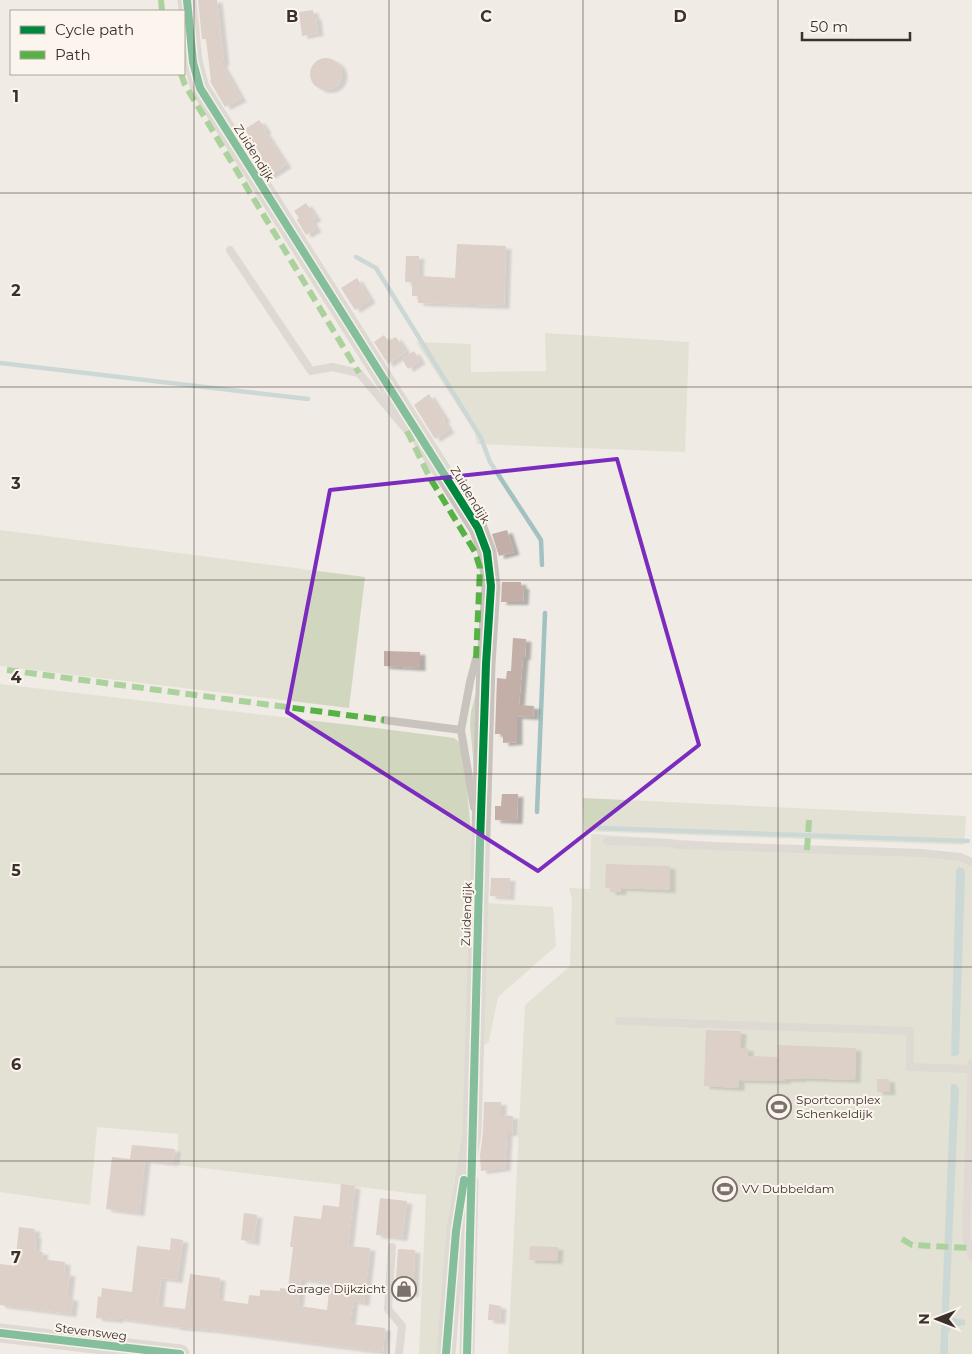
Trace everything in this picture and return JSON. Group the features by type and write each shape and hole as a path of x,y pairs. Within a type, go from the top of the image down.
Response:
{"street":[{"name":"Zuidendijk","path":"187,0 193,62 200,88 430,450 478,528 487,552 491,586 480,844 467,1354"},
{"name":"Zuidendijk","path":"446,1354 456,1231 472,1132"},
{"name":"Stevensweg","path":"0,1333 180,1354"}],"lane":[{"path":"230,250 311,371 332,367 360,373 407,431 430,450"},
{"path":"480,844 461,730 476,659 488,643"},
{"path":"384,720 461,730"},
{"path":"607,841 922,853 960,857 972,862"},
{"path":"618,1021 910,1031 910,1067 972,1069"},
{"path":"972,1063 966,1236 972,1256"},
{"path":"392,1247 388,1309 402,1326 398,1354"}],"highlighted area":[{"path":"617,459 699,745 538,871 287,712 330,490"}],"green space":[{"path":"545,333 689,342 685,452 477,444 475,432 416,342 471,344 471,372 546,371"},
{"path":"0,530 365,577 349,708 0,666"},
{"path":"0,684 454,738 463,745 473,855 465,1119 454,1182 438,1354 419,1354 426,1195 178,1165 178,1134 97,1127 90,1205 0,1192"},
{"path":"478,684 475,777 470,725 471,712"},
{"path":"583,798 966,816 964,845 584,831"},
{"name":"Sportcomplex Schenkeldijk","path":"591,834 972,859 972,1354 508,1354 525,1005 570,966 572,899 569,888 590,889"},
{"path":"486,903 553,907 556,946 498,997 489,1042 481,1047"}],"water":[{"path":"959,867 964,869 965,875 959,1054 952,1056 956,870"},
{"path":"951,1084 956,1084 959,1089 949,1310 954,1318 965,1320 965,1325 952,1327 948,1333 948,1354 940,1354"}],"building":[{"path":"198,0 217,0 224,63 221,63 241,99 225,107 210,81 206,39 202,39"},
{"path":"313,10 318,33 302,36 299,12"},
{"path":"326,58 332,59 337,63 341,68 341,80 337,85 332,89 326,90 320,89 315,85 311,80 310,74 311,68 315,63 320,59"},
{"path":"259,120 286,165 269,176 257,157 261,155 245,129"},
{"path":"306,203 316,218 311,221 316,229 306,235 294,211"},
{"path":"457,244 506,246 504,306 418,303 418,296 412,296 412,282 405,282 406,256 419,256 418,276 455,278"},
{"path":"357,278 370,300 355,310 341,288"},
{"path":"384,335 388,341 396,337 406,352 388,364 374,342"},
{"path":"414,351 420,361 408,369 402,359"},
{"path":"429,394 445,419 443,420 449,430 435,439 414,405"},
{"path":"507,530 514,552 499,556 492,534"},
{"path":"502,582 521,582 521,586 524,586 523,602 501,602"},
{"path":"513,638 526,639 519,705 534,706 533,717 517,716 517,742 503,743 503,734 495,734 497,678 506,679 507,671 511,671"},
{"path":"384,651 420,652 420,668 384,666"},
{"path":"502,794 518,794 517,821 495,820 495,806 501,806"},
{"path":"606,864 670,866 670,890 621,888 621,892 610,892 610,888 605,888"},
{"path":"491,878 510,878 509,897 490,896"},
{"path":"706,1030 741,1031 740,1048 748,1048 748,1056 778,1057 778,1045 856,1048 855,1080 801,1078 785,1079 785,1081 739,1080 739,1088 704,1086"},
{"path":"877,1079 889,1079 890,1092 877,1092"},
{"path":"484,1102 501,1102 501,1115 513,1116 512,1133 507,1133 505,1168 481,1171 480,1156"},
{"path":"132,1145 175,1149 173,1163 145,1160 139,1213 106,1209 112,1157 130,1159"},
{"path":"341,1184 355,1186 348,1246 370,1248 364,1303 353,1301 350,1324 385,1328 383,1352 213,1330 175,1327 118,1318 118,1320 96,1318 98,1296 101,1297 102,1288 132,1292 137,1246 170,1250 171,1238 183,1240 177,1280 161,1278 158,1306 185,1309 190,1274 220,1278 218,1300 248,1304 249,1295 260,1296 260,1290 280,1291 280,1288 288,1289 293,1247 290,1247 294,1216 321,1219 323,1205 339,1207","holes":["301,1279 330,1283 327,1310 298,1306"]},
{"path":"380,1198 407,1201 402,1238 376,1235"},
{"path":"244,1213 257,1215 254,1242 241,1240"},
{"path":"19,1227 35,1229 35,1251 43,1252 42,1259 65,1262 64,1273 70,1273 67,1297 73,1298 71,1314 0,1305 0,1264 15,1266"},
{"path":"530,1246 558,1247 557,1261 529,1260"},
{"path":"398,1249 415,1250 413,1294 395,1292"},
{"path":"489,1304 501,1306 500,1321 488,1320"}],"waterway":[{"path":"356,257 376,268 481,438 490,462 541,540 542,565"},
{"path":"0,363 308,399"},
{"path":"537,812 545,613"},
{"path":"599,828 968,841"}],"marked path":[{"path":"161,0 162,10"},
{"path":"181,75 185,85 359,373"},
{"path":"407,431 430,478 475,552 480,568 476,659"},
{"path":"7,670 384,720"},
{"path":"807,850 809,820"},
{"path":"902,1239 912,1245 970,1248"}],"cycle path":[{"path":"187,0 193,62 200,88 478,528 487,552 491,586 486,664 480,844 467,1354"},
{"path":"446,1354 456,1231 464,1180"},
{"path":"0,1333 180,1354"}],"place":[{"name":"Sportcomplex Schenkeldijk","path":"779,1107"},
{"name":"VV Dubbeldam","path":"725,1189"},
{"name":"Garage Dijkzicht","path":"404,1289"}]}
